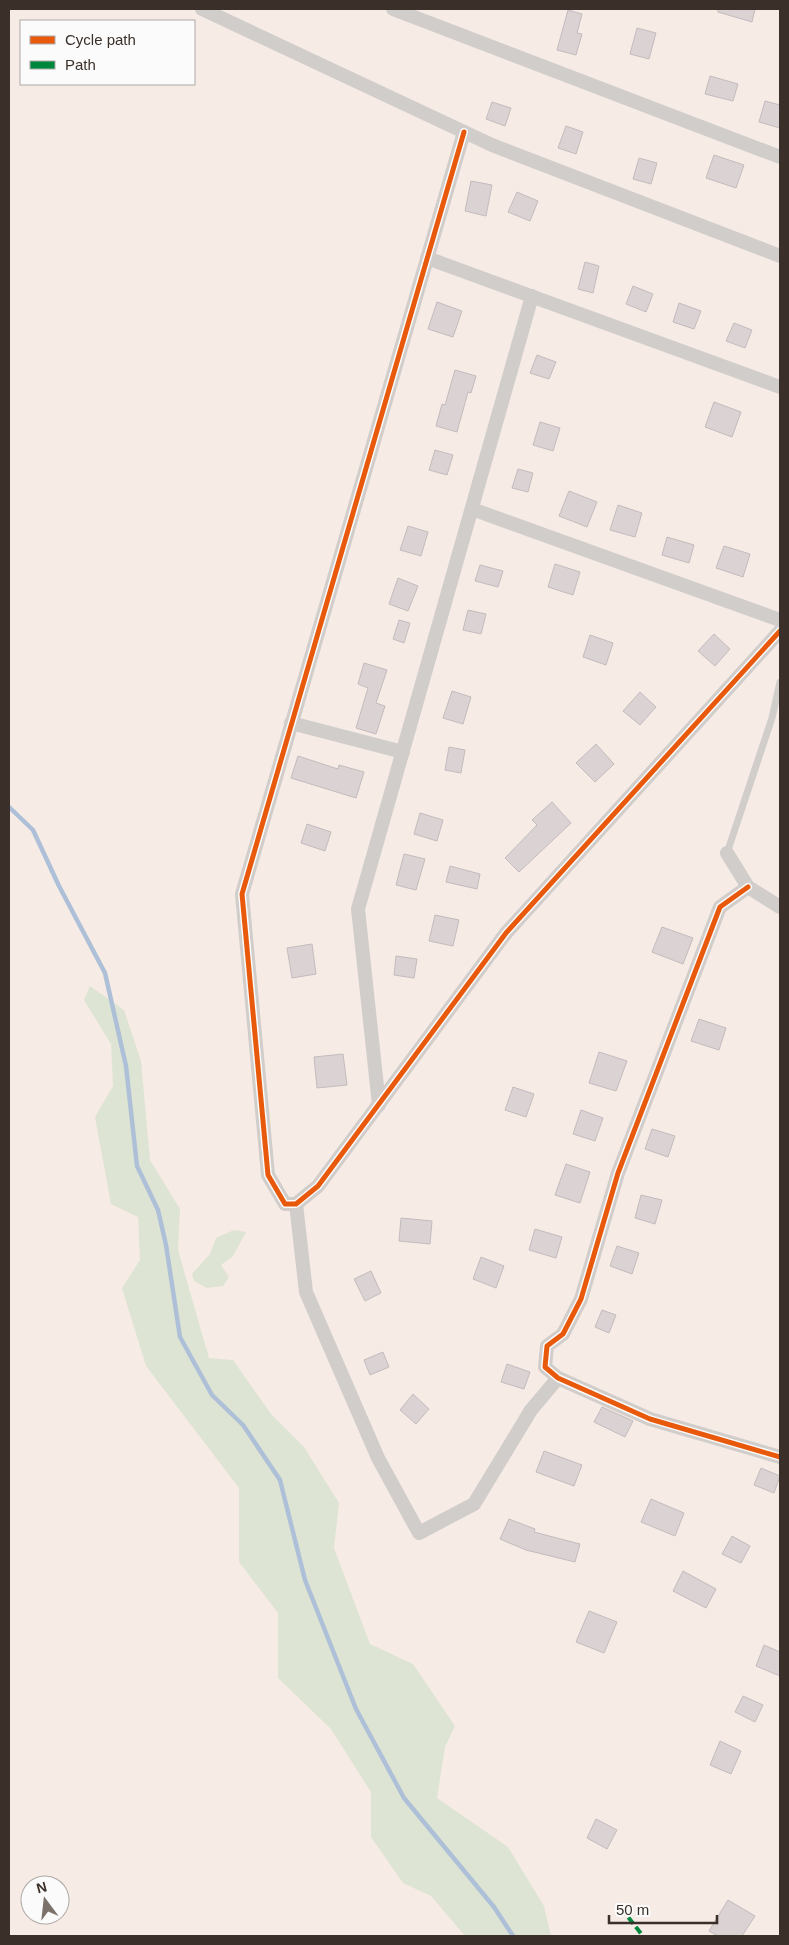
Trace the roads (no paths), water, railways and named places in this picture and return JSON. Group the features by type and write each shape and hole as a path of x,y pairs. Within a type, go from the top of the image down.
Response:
{"street":[{"path":"202,9 492,145 780,256"},
{"path":"393,9 780,157"},
{"path":"464,132 242,894 268,1175 285,1204 296,1204 318,1186 506,933 780,631"},
{"path":"427,258 780,387"},
{"path":"379,1105 358,908 532,296"},
{"path":"472,509 780,620"},
{"path":"292,723 403,752"},
{"path":"727,853 748,887 780,907"},
{"path":"748,887 720,906 618,1173 581,1299 563,1334 547,1346 545,1367 558,1378 650,1419 780,1457"},
{"path":"296,1204 306,1292 378,1458 419,1533 474,1504 531,1410 558,1378"}],"lane":[{"path":"727,853 772,718 780,682"}],"waterway":[{"path":"9,807 33,830 59,886 105,973 126,1066 137,1166 158,1210 166,1245 180,1337 212,1395 243,1425 280,1480 305,1580 356,1709 404,1798 494,1907 513,1936"}]}
